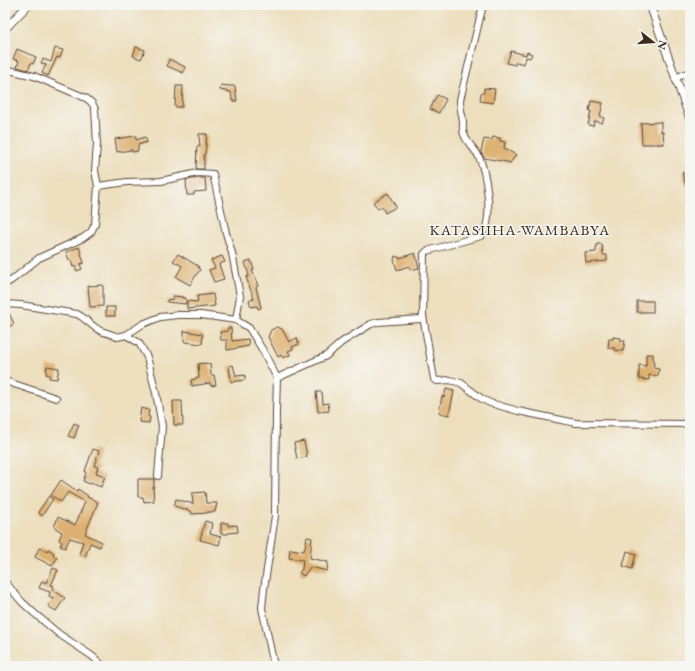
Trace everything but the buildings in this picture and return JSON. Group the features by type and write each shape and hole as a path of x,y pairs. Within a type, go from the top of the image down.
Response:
{"street":[{"path":"5,29 28,5"},
{"path":"483,5 460,100 460,109 463,122 463,134 478,155 486,182 488,206 486,227 481,236 427,251 424,254 423,316 434,379 437,381 450,380 461,383 482,399 490,403 576,423 690,424"},
{"path":"650,5 690,119"},
{"path":"5,69 34,76 86,98 92,103 95,109 97,144 96,171 98,186 95,224 91,232 83,238 39,258 5,284"},
{"path":"675,78 690,72"},
{"path":"98,186 128,182 161,181 198,173 213,174 232,253 240,296 236,320"},
{"path":"5,304 21,305 77,314 93,326 117,337 126,335 143,324 160,317 178,315 201,315 236,320 249,328 262,348 277,378 275,516 262,608 274,666"},
{"path":"277,378 326,356 342,342 371,324 378,322 421,319 423,316"},
{"path":"126,335 139,342 147,356 156,393 162,426 158,476"},
{"path":"5,381 56,398"},
{"path":"5,582 22,602 39,617 60,634 92,656 103,666"}],"district":[{"name":"KATASIIHA-WAMBABYA","path":"520,229"}]}
